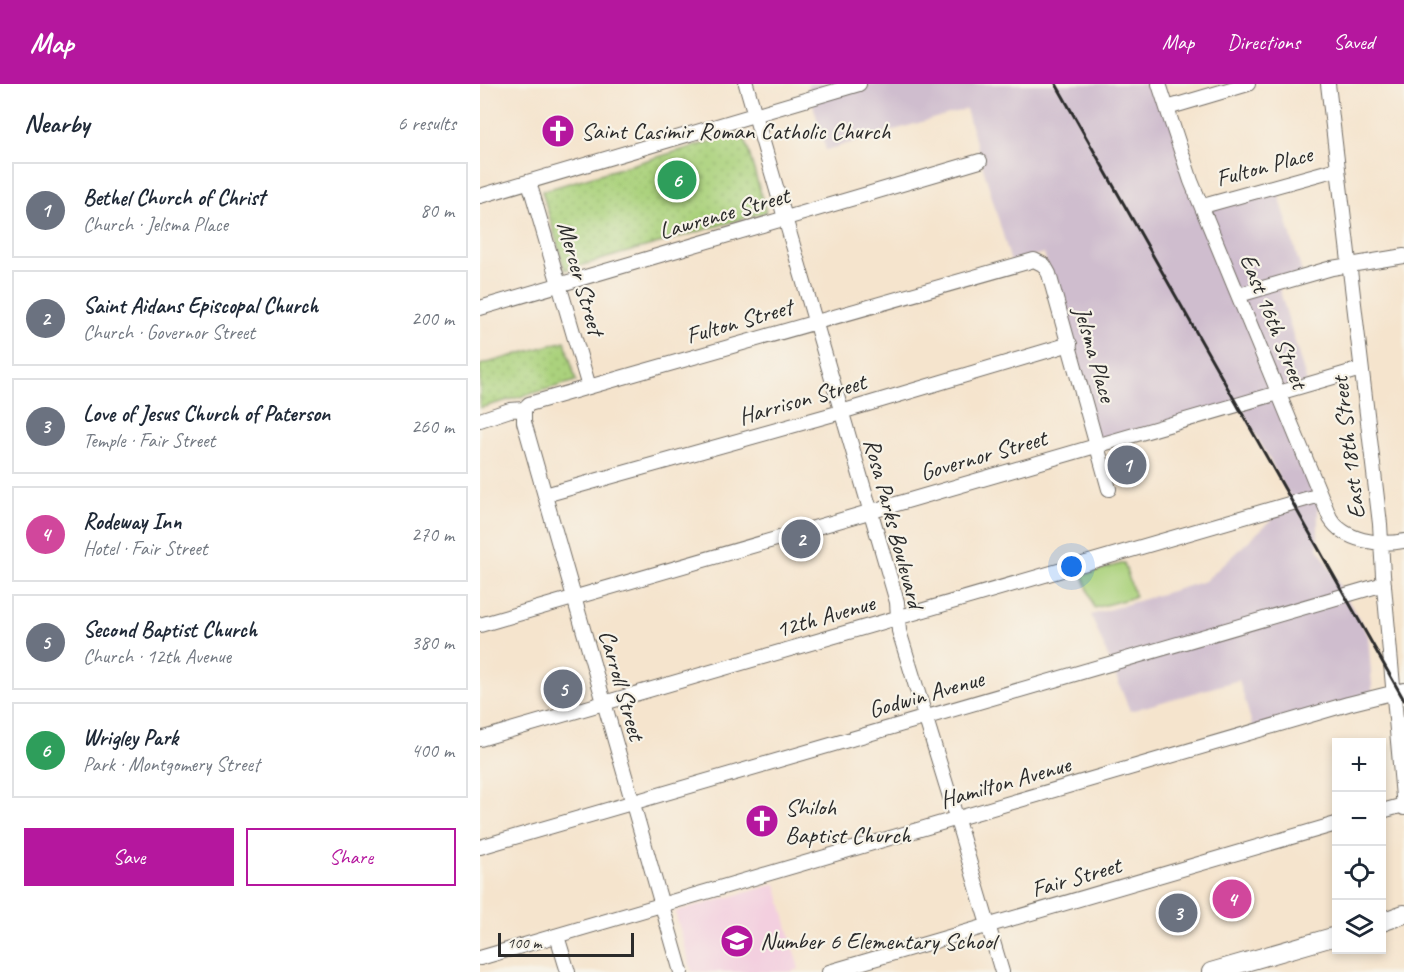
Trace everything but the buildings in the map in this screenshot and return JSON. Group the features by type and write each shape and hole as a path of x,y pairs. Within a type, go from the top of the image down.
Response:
{"main road":[{"path":"1386,921 1404,914"},
{"path":"1211,972 1332,937"}],"street":[{"name":"Rosa Parks Boulevard","path":"746,84 897,602 899,631 1002,972"},
{"path":"480,196 859,84"},
{"name":"East 16th Street","path":"1159,84 1191,181 1330,518 1342,532 1362,540 1381,543"},
{"path":"1167,108 1248,84"},
{"name":"East 18th Street","path":"1328,84 1384,584 1399,692 1404,806"},
{"name":"Lawrence Street","path":"480,308 980,161"},
{"name":"Fulton Place","path":"1203,206 1337,169"},
{"name":"Mercer Street","path":"529,182 589,387"},
{"path":"1239,295 1332,268 1404,256"},
{"name":"Jelsma Place","path":"1012,265 1029,260 1039,261 1049,274 1109,489"},
{"name":"Fulton Street","path":"480,420 1012,265"},
{"name":"Harrison Street","path":"545,495 841,412 1070,344"},
{"name":"Governor Street","path":"480,625 1361,369"},
{"name":"Carroll Street","path":"524,409 524,422 681,972"},
{"name":"12th Avenue","path":"480,739 1320,495"},
{"path":"1381,543 1404,541"},
{"name":"Godwin Avenue","path":"480,847 1384,584"},
{"name":"Hamilton Avenue","path":"480,958 1348,704 1399,692"},
{"path":"1386,810 1404,806"},
{"name":"Fair Street","path":"829,972 1332,825"},
{"path":"557,936 568,972"}],"shaded area":[{"path":"807,84 1163,84 1204,205 1276,185 1303,276 1278,284 1307,383 1280,391 1318,493 1318,548 1368,635 1373,698 1254,731 1239,680 1130,711 1091,615 1205,581 1292,501 1239,404 1096,445 1044,253 1011,262 966,109 826,150"},
{"name":"Number 6 Elementary School","path":"776,884 799,969 790,972 692,972 675,912"}],"green space":[{"path":"743,132 766,212 565,270 542,191"},
{"path":"565,341 576,381 480,408 480,365"},
{"path":"1124,563 1135,597 1094,608 1083,575"}],"railway":[{"path":"1056,84 1404,700"}],"place":[{"name":"Saint Casimir Roman Catholic Church","path":"558,131"},
{"name":"Wrigley Park","path":"677,180"},
{"name":"Bethel Church of Christ","path":"1127,465"},
{"name":"Saint Aidans Episcopal Church","path":"801,539"},
{"name":"Second Baptist Church","path":"563,689"},
{"name":"Shiloh Baptist Church","path":"762,821"},
{"name":"Rodeway Inn","path":"1232,899"},
{"name":"Love of Jesus Church of Paterson","path":"1178,913"},
{"name":"Number 6 Elementary School","path":"737,941"}]}
